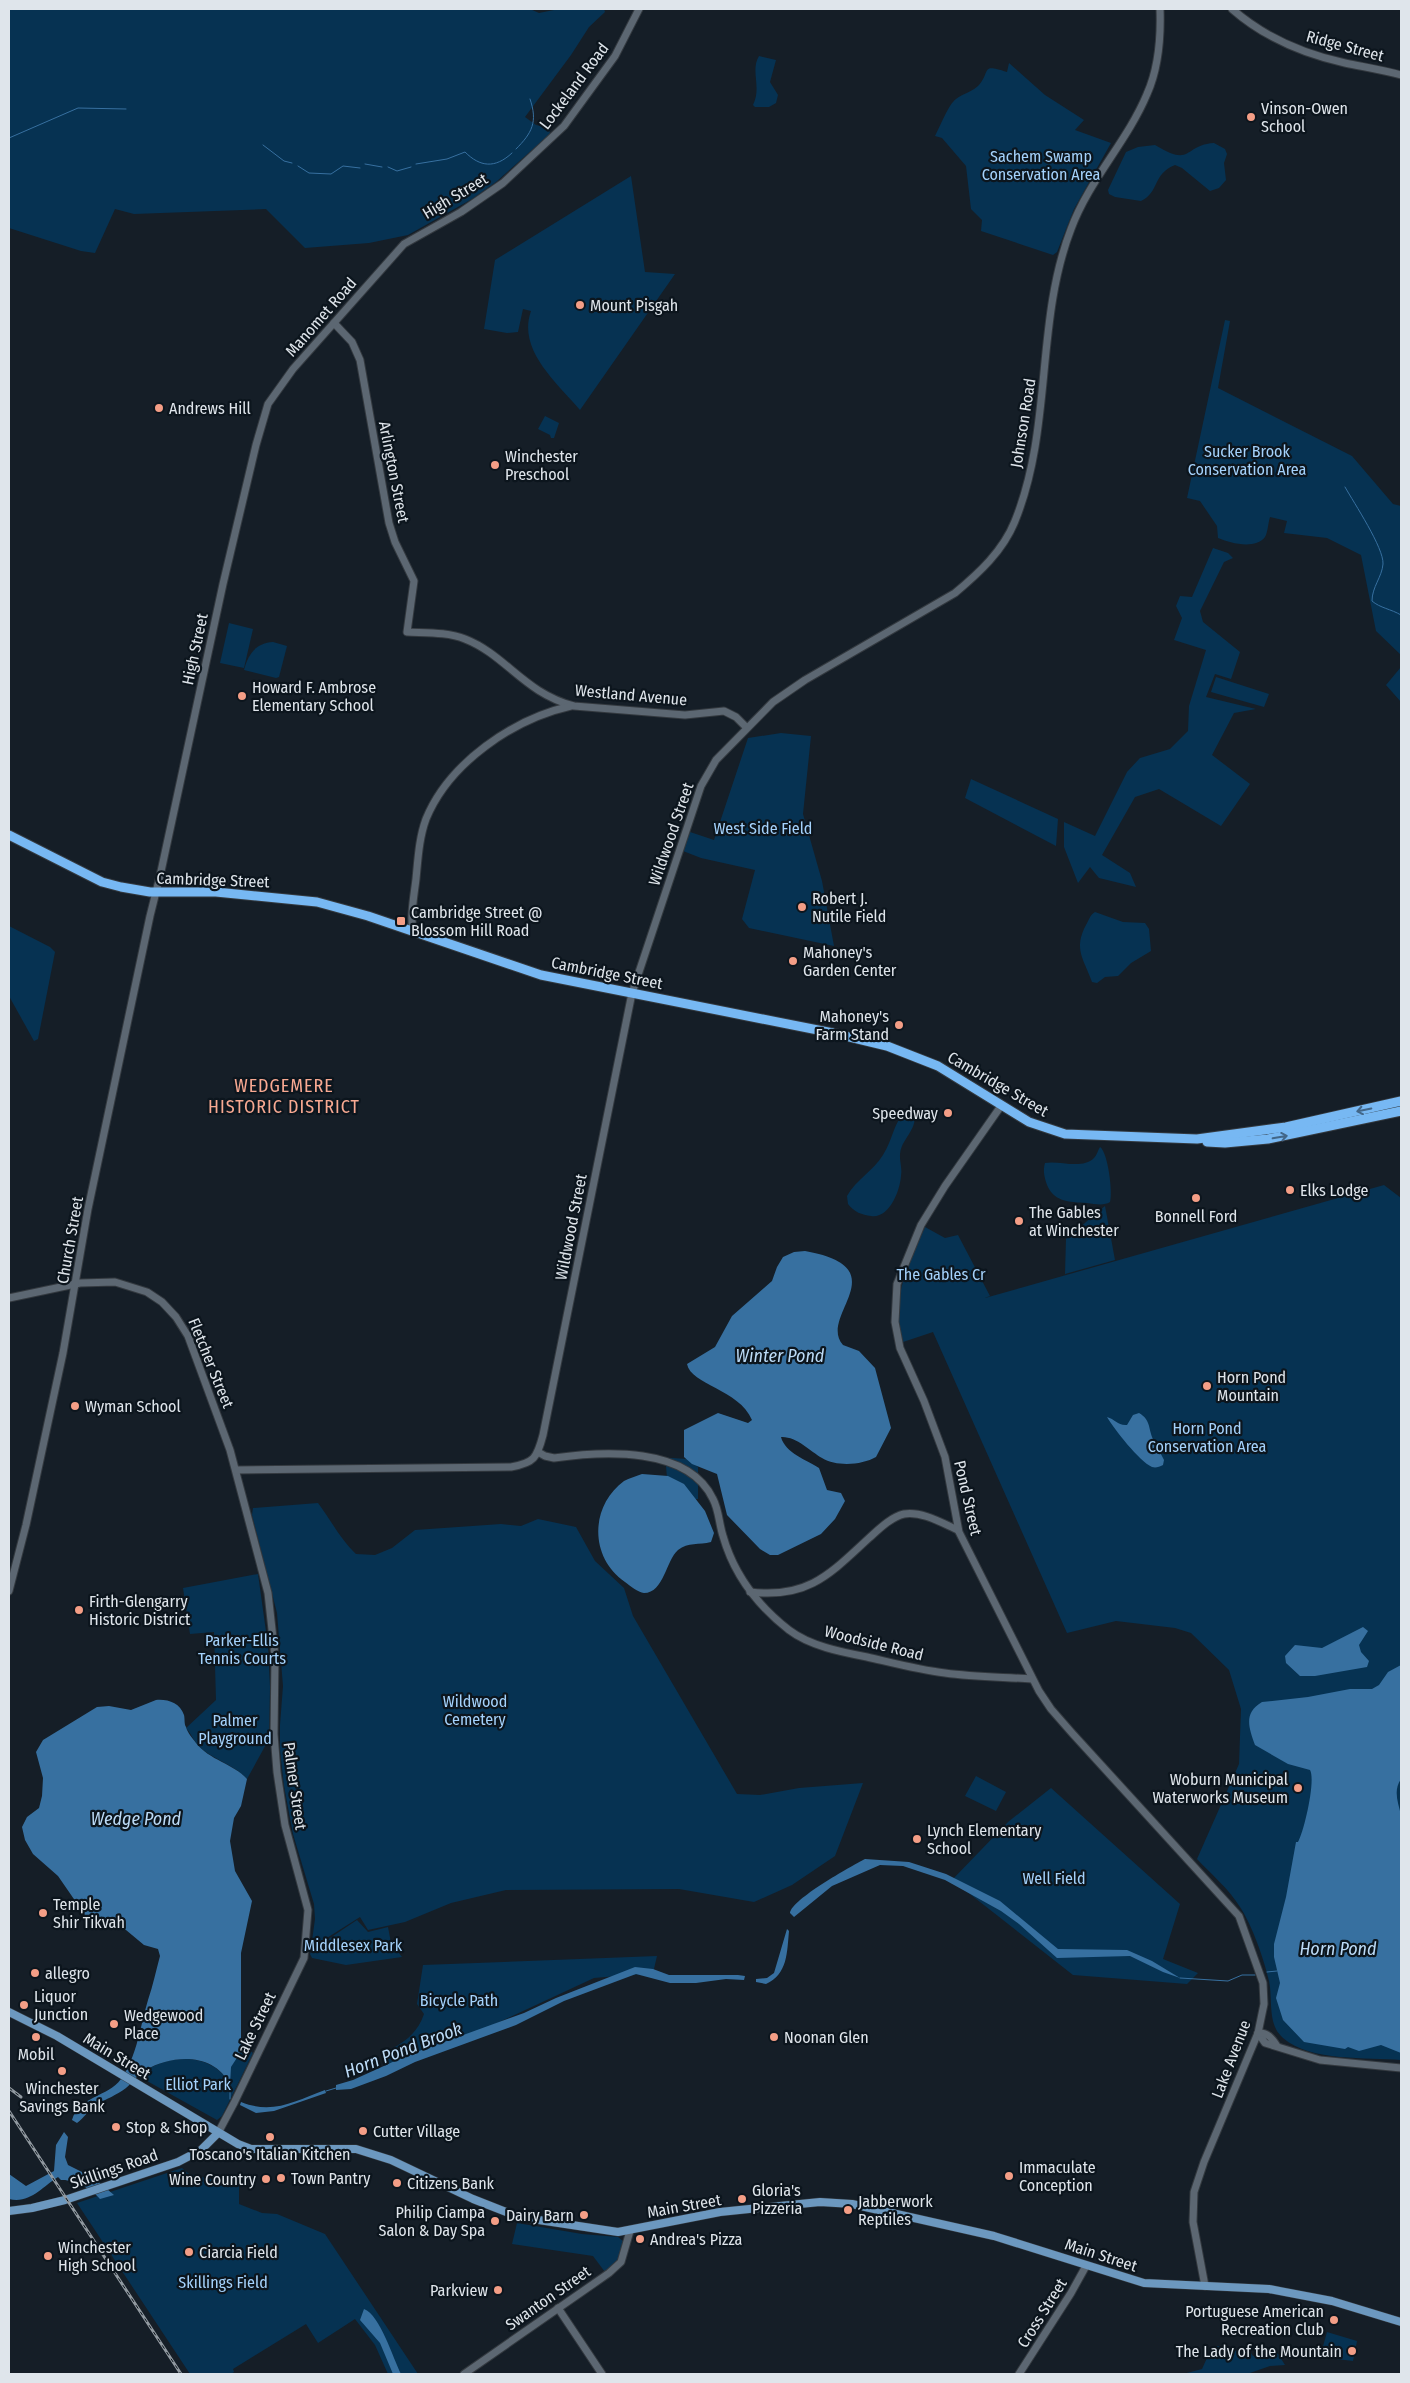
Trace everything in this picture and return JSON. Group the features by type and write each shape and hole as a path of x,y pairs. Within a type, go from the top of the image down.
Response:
{"highway":[{"name":"Cambridge Street","path":"9,835 102,882 131,890 156,892 194,891 301,900 340,907 532,973 887,1046 947,1070 1001,1106 1036,1126 1064,1134 1197,1139 1225,1143 1268,1139 1345,1124 1401,1110"},
{"name":"Cambridge Street","path":"1197,1139 1279,1128 1401,1101"},
{"path":"1342,1114 1345,1124"}],"main road":[{"name":"Main Street","path":"9,2012 57,2036 218,2133 250,2149 356,2149 377,2154 466,2196 519,2217 618,2232 720,2212 820,2202 852,2204 994,2236 1144,2284 1264,2288 1324,2299 1401,2322"},
{"name":"Skillings Road","path":"9,2210 32,2208 90,2192 186,2159 205,2147 218,2133"}],"street":[{"name":"Lockeland Road","path":"518,170 564,126 596,85 619,48 639,9"},
{"name":"Johnson Road","path":"746,727 788,690 955,593 975,576 1003,544 1021,504 1032,463 1044,388 1052,299 1060,262 1079,210 1139,113 1148,92 1158,57 1160,9"},
{"name":"Ridge Street","path":"1232,9 1265,32 1306,52 1345,63 1401,75"},
{"name":"High Street","path":"404,244 461,212 518,170"},
{"name":"Manomet Road","path":"265,412 277,389 404,244"},
{"name":"Arlington Street","path":"334,323 352,342 360,360 389,523 394,542 414,581 407,632"},
{"name":"High Street","path":"156,892 221,591 265,412"},
{"name":"Westland Avenue","path":"407,632 465,639 477,645 538,691 550,698 574,706 685,715 724,711 732,714 746,727"},
{"path":"413,932 414,894 421,840 430,810 443,788 468,762 503,734 552,710 574,706"},
{"name":"Wildwood Street","path":"538,1452 632,993 701,786 716,760 746,727"},
{"name":"Church Street","path":"9,1591 46,1436 76,1284 88,1209 156,892"},
{"name":"Pond Street","path":"1001,1106 929,1211 905,1261 895,1296 895,1322 900,1348 924,1401 945,1457 958,1530 1032,1679 1051,1709 1189,1859"},
{"name":"Fletcher Street","path":"9,1298 100,1281 129,1285 147,1292 162,1302 176,1316 188,1336 236,1470"},
{"path":"236,1470 511,1467 529,1462 538,1452"},
{"name":"Woodside Road","path":"538,1452 550,1457 613,1453 639,1455 682,1469 691,1474 702,1482 714,1500 728,1554 750,1592 760,1605 790,1631 813,1642 840,1652 920,1670 1032,1679"},
{"name":"Palmer Street","path":"236,1470 271,1610 276,1671 274,1750 285,1825 308,1910 304,1958"},
{"path":"750,1592 788,1593 817,1582 830,1573 887,1522 904,1514 915,1514 958,1530"},
{"name":"Lake Avenue","path":"1189,1859 1242,1921 1265,1989 1258,2033 1204,2162 1194,2196 1193,2222 1205,2286"},
{"name":"Lake Street","path":"218,2133 304,1958"},
{"path":"1258,2033 1268,2035 1277,2046 1320,2060 1401,2068"},
{"name":"Swanton Street","path":"464,2374 609,2273 621,2262 630,2231"},
{"name":"Cross Street","path":"1019,2374 1086,2266"},
{"path":"558,2308 602,2374"}],"green space":[{"path":"9,9 530,9 539,13 559,9 604,9 605,12 589,27 571,55 525,117 536,125 549,128 550,134 496,182 472,199 408,235 369,243 305,248 266,209 134,214 115,209 95,253 81,251 9,228"},
{"path":"759,56 776,60 770,82 778,95 776,103 769,107 755,107 753,105 756,92 756,67"},
{"name":"Sachem Swamp Conservation Area","path":"1009,63 1045,95 1084,120 1075,130 1111,143 1074,209 1057,252 1053,255 981,231 982,220 971,209 966,166 942,138 935,136 953,102 977,87 989,68 1007,72"},
{"path":"1214,143 1225,149 1227,154 1224,163 1226,180 1219,188 1210,191 1182,168 1175,165 1163,173 1151,193 1141,201 1115,197 1109,194 1108,190 1126,152 1138,147 1155,145 1167,152 1182,155 1197,147"},
{"name":"Mount Pisgah","path":"631,176 645,272 675,274 580,410 551,377 534,352 528,325 531,311 523,309 518,332 507,333 484,329 495,260"},
{"name":"Sucker Brook Conservation Area","path":"1225,320 1230,321 1218,388 1352,456 1393,504 1401,506 1401,655 1376,631 1361,555 1327,538 1284,533 1287,521 1270,517 1266,535 1261,541 1242,544 1223,540 1218,538 1217,526 1200,501 1187,498"},
{"path":"545,416 559,423 554,438 538,429"},
{"path":"1213,548 1228,553 1233,558 1224,562 1200,611 1203,622 1240,652 1231,679 1215,674 1206,697 1256,709 1234,713 1212,755 1250,784 1221,826 1159,789 1135,797 1102,855 1130,873 1136,887 1099,878 1090,867 1078,883 1064,847 1064,822 1095,836 1127,772 1140,758 1170,749 1188,731 1189,706 1206,650 1174,640 1182,618 1176,606 1180,596 1192,597"},
{"path":"229,623 253,629 244,668 220,663"},
{"path":"273,642 287,646 279,677 276,678 244,670 250,654 257,647"},
{"path":"1401,667 1401,702 1386,685"},
{"path":"1216,677 1269,694 1264,707 1211,692"},
{"name":"West Side Field","path":"781,733 811,736 803,814 822,881 834,946 749,928 742,919 755,870 701,858 683,851 690,832 714,840 748,738"},
{"path":"971,779 1058,819 1056,846 965,798"},
{"path":"1095,912 1123,922 1145,923 1149,929 1151,951 1131,963 1118,976 1105,977 1097,983 1092,982 1080,948 1082,933"},
{"path":"9,926 50,947 55,952 38,1039 34,1041 9,996"},
{"path":"909,1108 915,1117 913,1127 901,1150 900,1182 896,1196 888,1209 877,1216 858,1213 848,1204 847,1196 883,1155 900,1118"},
{"path":"1100,1147 1103,1150 1109,1173 1110,1202 1099,1204 1074,1202 1062,1200 1052,1194 1046,1182 1045,1163 1077,1164 1089,1162 1094,1158"},
{"name":"Horn Pond Conservation Area","path":"1384,1185 1401,1198 1401,2060 1324,2055 1295,2046 1278,2032 1273,2019 1267,1972 1249,1923 1231,1894 1197,1859 1239,1764 1241,1709 1229,1670 1191,1633 1175,1628 1116,1621 1067,1633 933,1332 903,1342 899,1312 900,1297 907,1269 925,1227 945,1238 958,1235 990,1296 985,1298"},
{"path":"1105,1206 1115,1260 1065,1274 1066,1239"},
{"path":"657,1457 687,1459 698,1467 698,1499 687,1500 667,1478 666,1466"},
{"name":"Wildwood Cemetery","path":"318,1503 340,1536 356,1554 375,1555 392,1548 415,1530 501,1524 521,1526 538,1519 576,1527 595,1561 624,1588 633,1616 737,1794 760,1795 799,1788 863,1783 835,1856 792,1885 754,1902 679,1889 506,1890 451,1903 405,1922 368,1930 360,1917 311,1948 315,1919 314,1904 293,1834 284,1786 280,1750 283,1686 277,1613 252,1515 253,1508"},
{"name":"Palmer Playground","path":"258,1574 268,1646 270,1687 269,1739 247,1779 238,1771 203,1750 186,1728 216,1700 214,1632 190,1634 183,1588"},
{"path":"976,1776 1006,1792 996,1811 965,1796"},
{"name":"Well Field","path":"1051,1788 1180,1904 1163,1959 1198,1973 1187,1984 1073,1975 952,1880 1008,1822"},
{"name":"Middlesex Park","path":"357,1920 368,1932 388,1927 391,1943 402,1957 346,1965 312,1958 310,1954 312,1950"},
{"name":"Bicycle Path","path":"657,1956 653,1973 594,1978 392,2072 385,2052 409,2037 418,2027 424,2014 417,2004 423,1965"},
{"name":"Elliot Park","path":"244,2047 253,2053 222,2116 217,2120 138,2076 161,2063 187,2059 211,2065 222,2073 230,2084 230,2067"},
{"name":"Skillings Field","path":"182,2168 189,2174 239,2186 239,2204 262,2213 277,2214 325,2234 418,2374 388,2374 375,2345 355,2319 318,2343 306,2324 233,2369 234,2372 231,2374 190,2374 77,2203"},
{"path":"517,2223 582,2234 618,2237 624,2242 618,2262 605,2272 593,2256 512,2244"},
{"path":"1327,2332 1357,2341 1353,2361 1320,2357"},
{"path":"1218,2346 1235,2351 1247,2347 1253,2356 1257,2356 1265,2349 1275,2349 1285,2365 1270,2366 1247,2374 1183,2374 1202,2369 1211,2349"}],"water":[{"name":"Winter Pond","path":"805,1251 833,1259 847,1269 852,1281 850,1294 839,1320 838,1333 843,1345 859,1351 875,1368 891,1428 876,1457 864,1462 849,1464 828,1461 797,1441 781,1437 783,1443 792,1452 819,1468 827,1490 841,1493 845,1501 835,1519 821,1534 778,1555 770,1555 760,1549 727,1515 717,1474 692,1464 684,1457 684,1430 718,1413 748,1423 752,1420 737,1401 697,1377 690,1371 687,1364 715,1347 732,1316 772,1281 783,1257 794,1252"},
{"path":"1139,1413 1146,1418 1154,1442 1164,1460 1163,1465 1152,1467 1147,1464 1121,1437 1107,1417 1127,1425 1133,1415"},
{"path":"642,1474 668,1476 684,1484 705,1511 714,1533 711,1542 690,1545 678,1550 656,1588 651,1592 644,1593 632,1587 613,1572 600,1546 598,1531 600,1517 613,1491 624,1481"},
{"path":"1363,1627 1368,1631 1359,1645 1361,1652 1369,1661 1367,1667 1315,1676 1300,1676 1286,1663 1285,1656 1295,1645 1322,1648"},
{"name":"Horn Pond","path":"1401,1665 1401,1779 1397,1792 1401,1815 1401,2053 1381,2045 1359,2051 1348,2047 1345,2049 1304,2042 1283,2020 1276,1998 1280,1983 1274,1957 1274,1944 1286,1897 1296,1842 1298,1842 1306,1817 1312,1784 1311,1776 1310,1770 1288,1764 1255,1745 1251,1733 1250,1716 1256,1706 1262,1702 1308,1697 1350,1689 1372,1689 1379,1685 1388,1672"},
{"name":"Wedge Pond","path":"156,1700 169,1701 180,1707 188,1731 201,1749 235,1769 247,1779 241,1806 234,1818 230,1841 235,1871 252,1901 241,1953 241,2041 244,2047 231,2067 230,2085 214,2067 204,2062 180,2059 168,2061 143,2072 126,2088 93,2107 77,2123 72,2120 81,2106 115,2085 121,2079 131,2061 160,1956 158,1949 144,1945 126,1930 95,1924 87,1918 58,1876 33,1854 25,1840 22,1827 27,1817 39,1808 42,1796 43,1778 36,1752 43,1740 97,1707 109,1706 131,1710"},
{"path":"865,1859 909,1862 946,1874 1000,1901 1058,1949 1127,1950 1152,1961 1180,1978 1130,1956 1057,1958 1019,1924 1001,1911 945,1880 903,1866 880,1865 832,1886 794,1917 790,1913 800,1900 811,1892"},
{"path":"787,1929 789,1931 788,1947 785,1962 779,1974 766,1984 756,1982 756,1979 767,1978 774,1973"},
{"name":"Horn Pond Brook","path":"635,1967 653,1969 669,1975 745,1976 744,1980 726,1979 696,1983 670,1983 636,1974 564,2001 516,2025 415,2062 386,2076 351,2089 336,2090 336,2085 353,2080 408,2055 524,2013 556,1998"},
{"name":"Horn Pond Brook","path":"325,2090 326,2093 274,2111 256,2113 240,2105 241,2102 253,2106 274,2107 294,2102"},
{"path":"64,2132 68,2137 65,2157 68,2165 94,2178 114,2195 100,2199 82,2185 61,2180 58,2177 30,2197 16,2200 9,2199 9,2174 26,2186 54,2171 56,2145"},
{"path":"364,2309 370,2313 381,2328 401,2374 393,2374 380,2343 360,2320"}],"waterway":[{"path":"516,149 526,138 532,127 533,114 530,99"},
{"path":"9,138 78,108 126,109"},
{"path":"263,145 284,161 292,163"},
{"path":"416,164 447,159 465,152 476,161 494,164 512,153"},
{"path":"365,164 382,167"},
{"path":"298,166 309,173 331,174 343,166 360,168"},
{"path":"388,167 397,171 411,167"},
{"path":"1345,487 1374,537 1382,557 1382,569 1372,601 1401,615"},
{"name":"Horn Pond Brook","path":"1267,1972 1277,1971"},
{"name":"Horn Pond Brook","path":"1180,1978 1228,1981 1242,1975 1255,1975"},
{"name":"Horn Pond Brook","path":"230,2085 230,2099"},
{"name":"Horn Pond Brook","path":"326,2091 336,2088"}],"railway":[{"path":"9,2088 21,2097"},
{"path":"9,2111 181,2374"}],"place":[{"name":"Vinson-Owen School","path":"1251,117"},
{"name":"Mount Pisgah","path":"580,305"},
{"name":"Andrews Hill","path":"159,408"},
{"name":"Winchester Preschool","path":"495,465"},
{"name":"Howard F. Ambrose Elementary School","path":"242,696"},
{"name":"Robert J. Nutile Field","path":"802,907"},
{"name":"Cambridge Street @ Blossom Hill Road","path":"401,921"},
{"name":"Mahoney's Garden Center","path":"793,961"},
{"name":"Mahoney's Farm Stand","path":"899,1025"},
{"name":"Speedway","path":"948,1113"},
{"name":"Elks Lodge","path":"1290,1190"},
{"name":"Bonnell Ford","path":"1196,1198"},
{"name":"The Gables at Winchester","path":"1019,1221"},
{"name":"Horn Pond Mountain","path":"1207,1386"},
{"name":"Wyman School","path":"75,1406"},
{"name":"Firth-Glengarry Historic District","path":"79,1610"},
{"name":"Woburn Municipal Waterworks Museum","path":"1298,1788"},
{"name":"Lynch Elementary School","path":"917,1839"},
{"name":"Temple Shir Tikvah","path":"43,1913"},
{"name":"allegro","path":"35,1973"},
{"name":"Liquor Junction","path":"24,2005"},
{"name":"Wedgewood Place","path":"114,2024"},
{"name":"Mobil","path":"36,2037"},
{"name":"Noonan Glen","path":"774,2037"},
{"name":"Winchester Savings Bank","path":"62,2071"},
{"name":"Stop & Shop","path":"116,2127"},
{"name":"Cutter Village","path":"363,2131"},
{"name":"Toscano's Italian Kitchen","path":"270,2137"},
{"name":"Immaculate Conception","path":"1009,2176"},
{"name":"Town Pantry","path":"281,2178"},
{"name":"Wine Country","path":"266,2179"},
{"name":"Citizens Bank","path":"397,2183"},
{"name":"Gloria's Pizzeria","path":"742,2199"},
{"name":"Jabberwork Reptiles","path":"848,2210"},
{"name":"Dairy Barn","path":"584,2215"},
{"name":"Philip Ciampa Salon & Day Spa","path":"495,2221"},
{"name":"Andrea's Pizza","path":"640,2239"},
{"name":"Ciarcia Field","path":"189,2252"},
{"name":"Winchester High School","path":"48,2256"},
{"name":"Parkview","path":"498,2290"},
{"name":"Portuguese American Recreation Club","path":"1334,2320"},
{"name":"The Lady of the Mountain","path":"1352,2351"}],"district":[{"name":"WEDGEMERE HISTORIC DISTRICT","path":"284,1096"}],"park label":[{"name":"The Gables Cr","path":"941,1274"},
{"name":"Parker-Ellis Tennis Courts","path":"242,1649"}]}
